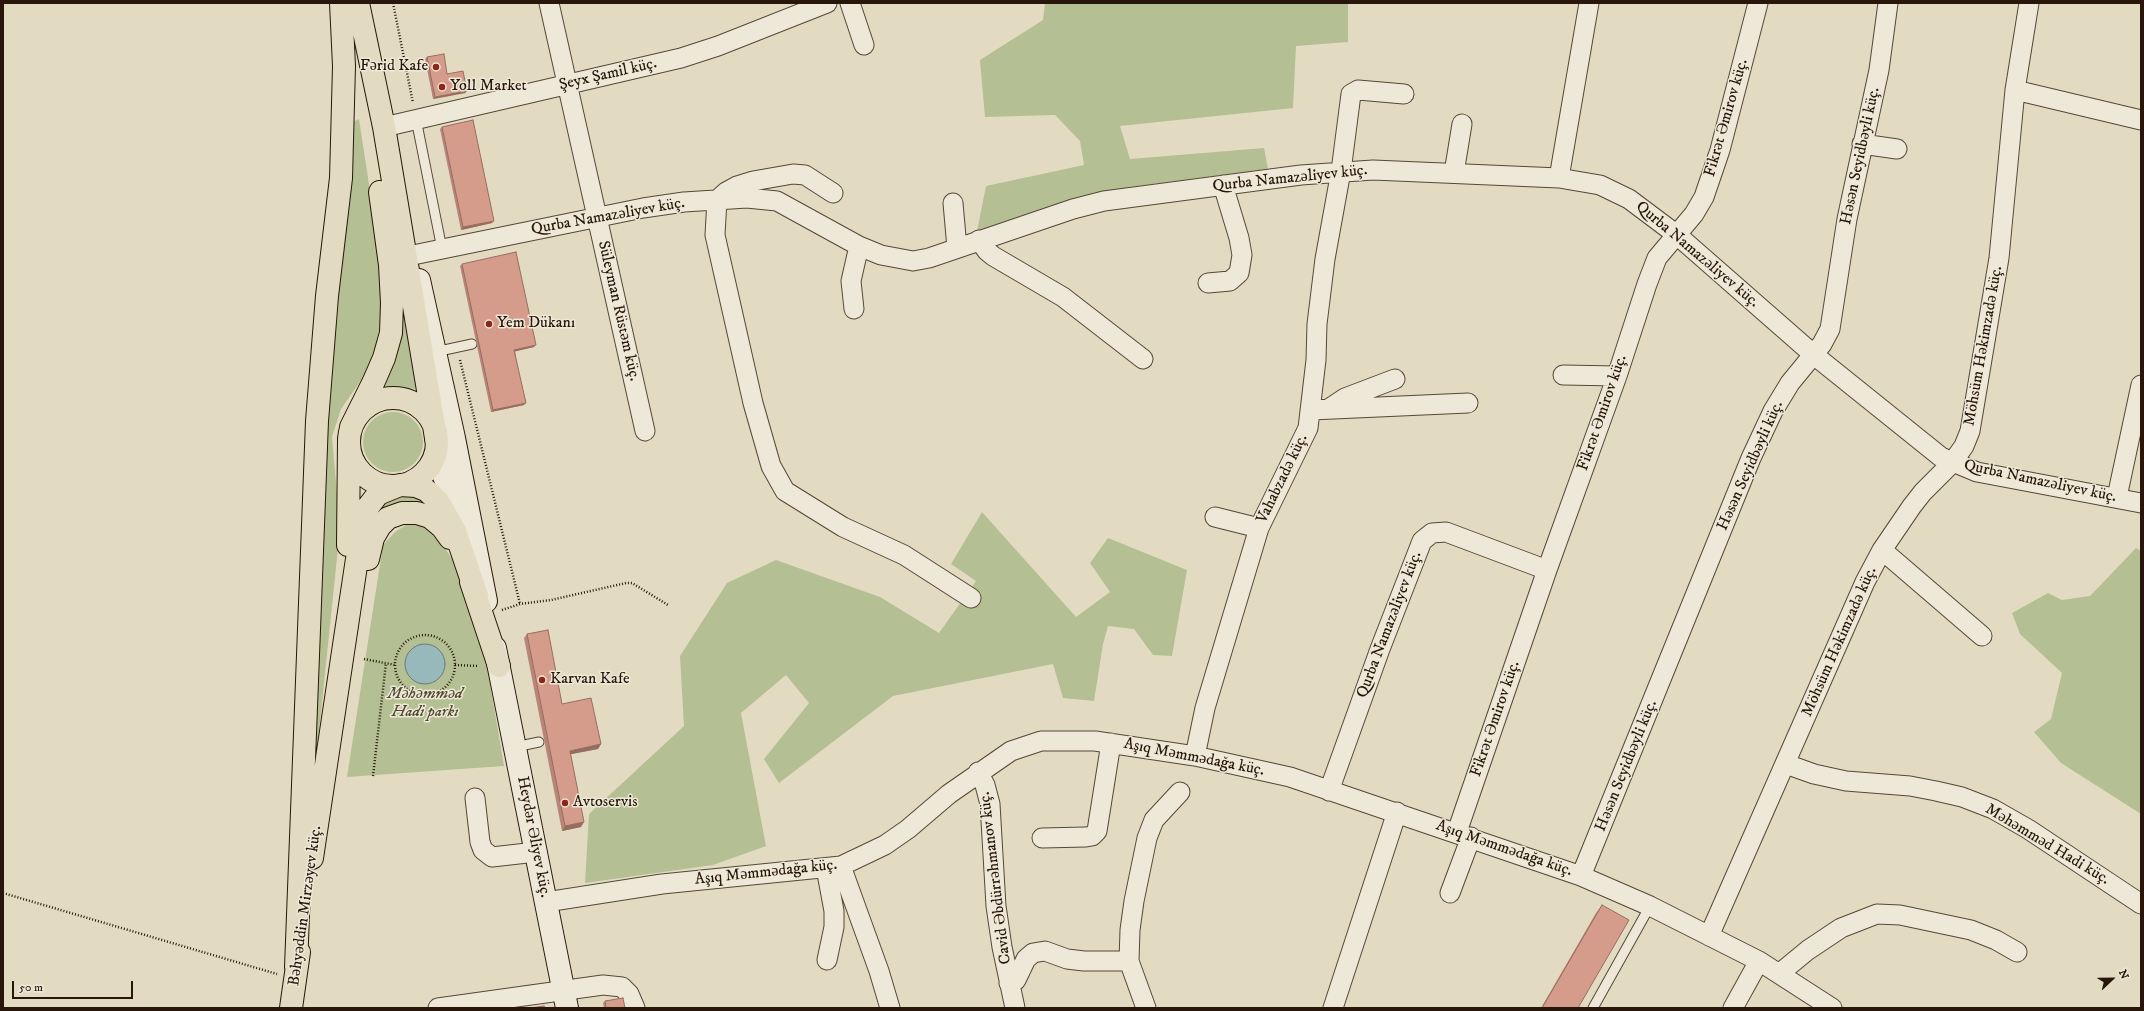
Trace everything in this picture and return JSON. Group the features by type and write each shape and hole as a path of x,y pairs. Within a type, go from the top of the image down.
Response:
{"highway":[{"path":"295,973 317,421 327,296 341,178 344,66 341,3"},
{"path":"348,3 384,216 390,264 392,304 390,333 384,358 350,433 350,452 355,464 363,475 374,482 387,486 416,486 426,490 438,501 455,531 499,666"},
{"path":"321,803 364,521 368,507 378,494 412,481 423,474 431,464 435,451 436,438 384,127 358,3"},
{"path":"321,803 348,551 350,433 358,415 367,406 379,400 392,398 405,400 417,406 426,414 433,426 436,438"},
{"path":"321,803 369,556 374,538 380,526 388,518 402,513 417,512 430,517 442,527 461,556 477,596"},
{"name":"Bəhyəddin Mirzəyev küç.","path":"291,1008 321,803"}],"main road":[{"path":"384,127 435,352 480,571"},
{"path":"436,438 441,469 469,537 480,571"},
{"name":"Heydər Əliyev küç.","path":"480,571 565,999"}],"street":[{"name":"Süleyman Rüstəm küç.","path":"550,3 596,216 645,431"},
{"name":"Şeyx Şamil küç.","path":"384,127 681,58 718,46 827,3"},
{"path":"850,3 864,45"},
{"path":"1559,178 1589,3"},
{"name":"Fikrət Əmirov küç.","path":"1450,892 1464,834 1547,570 1617,376 1657,258 1694,214 1704,197 1720,150 1758,3"},
{"name":"Həsən Seyidbəyli küç.","path":"1581,876 1752,458 1773,411 1790,383 1814,355 1830,329 1847,219 1879,70 1888,3"},
{"name":"Möhsüm Həkimzadə küç.","path":"1709,936 1865,582 1882,550 1923,492 1952,463 1970,432 1999,258 2015,90 2029,3"},
{"name":"Vahabzadə küç.","path":"1195,756 1205,708 1258,528 1301,445 1308,428 1319,410 1317,324 1325,259 1341,171 1351,94 1358,90 1404,94"},
{"path":"2015,90 2141,120"},
{"path":"1454,173 1462,124"},
{"path":"1862,144 1896,149"},
{"name":"Qurba Namazəliyev küç.","path":"413,255 596,216 642,208 747,198 777,201 859,246 881,255 913,262 929,258 1073,209 1104,201 1223,185 1341,171 1373,170 1559,178 1600,185 1629,199 1677,235 1814,355 1926,446 1952,463 1977,472 2141,503"},
{"path":"833,192 805,175 793,174 753,181 737,186 726,192 717,200 715,235 751,396 771,466 785,490 843,527 904,555 971,598"},
{"path":"1208,283 1230,281 1239,273 1242,255 1223,185"},
{"path":"952,203 957,248"},
{"path":"979,240 987,251 993,256 1063,297 1143,360"},
{"path":"854,309 851,281 859,246"},
{"path":"1563,375 1617,376"},
{"path":"1319,410 1395,379"},
{"path":"2117,498 2141,385"},
{"path":"1319,410 1468,403"},
{"path":"1215,517 1258,528"},
{"name":"Qurba Namazəliyev küç.","path":"1329,791 1380,649 1422,541 1432,533 1446,532 1547,570"},
{"path":"1882,550 1982,636"},
{"name":"Aşıq Məmmədağa küç.","path":"546,902 662,884 833,867 885,845 908,829 949,794 978,772 1011,751 1041,741 1064,740 1111,743 1195,756 1290,777 1464,834 1581,876 1650,906 1759,961 1780,973 1832,1008"},
{"path":"1042,838 1086,837 1092,836 1097,830 1111,743"},
{"name":"Məhəmməd Hadi küç.","path":"1786,764 1814,774 1846,781 1910,786 1936,791 1962,797 1993,809 2028,830 2141,904"},
{"name":"Cavid Əbdürrəhmanov küç.","path":"978,772 985,785 990,804 996,906 1009,983 1015,1008"},
{"path":"1146,1008 1129,961 1132,915 1147,838 1154,820 1180,792"},
{"path":"476,798 480,842 483,850 492,856 536,852"},
{"path":"1333,1008 1397,812"},
{"path":"827,960 834,927 833,867"},
{"path":"833,867 879,971 890,1008"},
{"path":"1780,973 1808,950 1841,928 1877,914 1900,915 1971,930 1996,940 2017,952"},
{"path":"1009,983 1016,980 1026,959 1033,953 1045,951 1068,959 1084,961 1129,961"},
{"path":"1733,1008 1759,961"},
{"path":"438,1008 565,999 603,985 622,987 629,994 635,1008"}],"lane":[{"path":"416,120 442,249"},
{"path":"435,352 472,344"},
{"path":"515,747 539,742"},
{"path":"1593,1008 1650,906"}],"path":[{"path":"393,3 416,120"},
{"path":"457,347 520,604"},
{"path":"489,615 520,604 551,600 626,583 632,583 668,605"},
{"path":"425,635 437,637 446,644 453,654 456,665 453,677 446,686 437,693 425,695 414,693 404,686 397,677 395,665 397,653 404,644 414,637 425,635"},
{"path":"364,659 395,665"},
{"path":"373,776 386,664"},
{"path":"3,893 295,973"}],"green space":[{"path":"1045,3 1348,3 1348,42 1296,46 1293,108 1120,126 1130,159 1264,148 1268,169 1130,187 1048,209 977,231 986,186 1084,165 1080,141 1055,115 985,117 980,60 1043,20"},
{"path":"359,119 382,269 383,309 376,347 364,376 341,409 332,437 340,529 313,789 325,430 353,122"},
{"path":"399,269 411,340 416,389 385,386 398,337"},
{"path":"387,412 399,412 410,417 418,425 423,436 421,454 410,467 399,472 387,472 376,467 368,459 363,448 363,436 368,425 376,417"},
{"path":"409,495 434,508 370,521 387,498"},
{"path":"982,512 1076,617 1110,592 1090,563 1108,538 1187,570 1172,656 1153,655 1134,629 1108,626 1103,644 1094,701 1063,698 1053,664 893,696 779,783 764,759 809,703 786,675 741,713 766,846 713,865 585,883 589,814 684,726 680,656 727,583 776,560 880,597 939,633 976,581 951,564"},
{"name":"Məhəmməd Hadi parkı","path":"422,523 434,531 459,570 475,615 487,666 504,766 347,777 383,545 395,532 406,525"},
{"path":"2136,548 2141,551 2141,814 2061,763 2034,732 2051,719 2062,673 2020,634 2012,613 2048,593 2062,600 2090,596"}],"water":[{"path":"429,644 436,647 442,653 445,664 444,672 436,681 429,684 421,684 414,681 406,672 405,660 408,653 417,645"}],"building":[{"path":"444,54 447,74 463,71 467,91 435,97 427,57"},
{"path":"473,120 494,221 463,227 442,127"},
{"path":"516,252 536,345 514,350 526,403 493,410 462,264"},
{"path":"548,630 562,704 591,698 601,744 570,751 584,822 565,826 527,634"},
{"path":"1602,905 1629,920 1578,1008 1542,1008"},
{"path":"623,998 625,1008 606,1008 605,1001"},
{"path":"544,1006 545,1008 530,1008"}],"place":[{"name":"Fərid Kafe","path":"436,67"},
{"name":"Yoll Market","path":"442,87"},
{"name":"Yem Dükanı","path":"489,324"},
{"name":"Karvan Kafe","path":"542,680"},
{"name":"Avtoservis","path":"565,803"}]}
